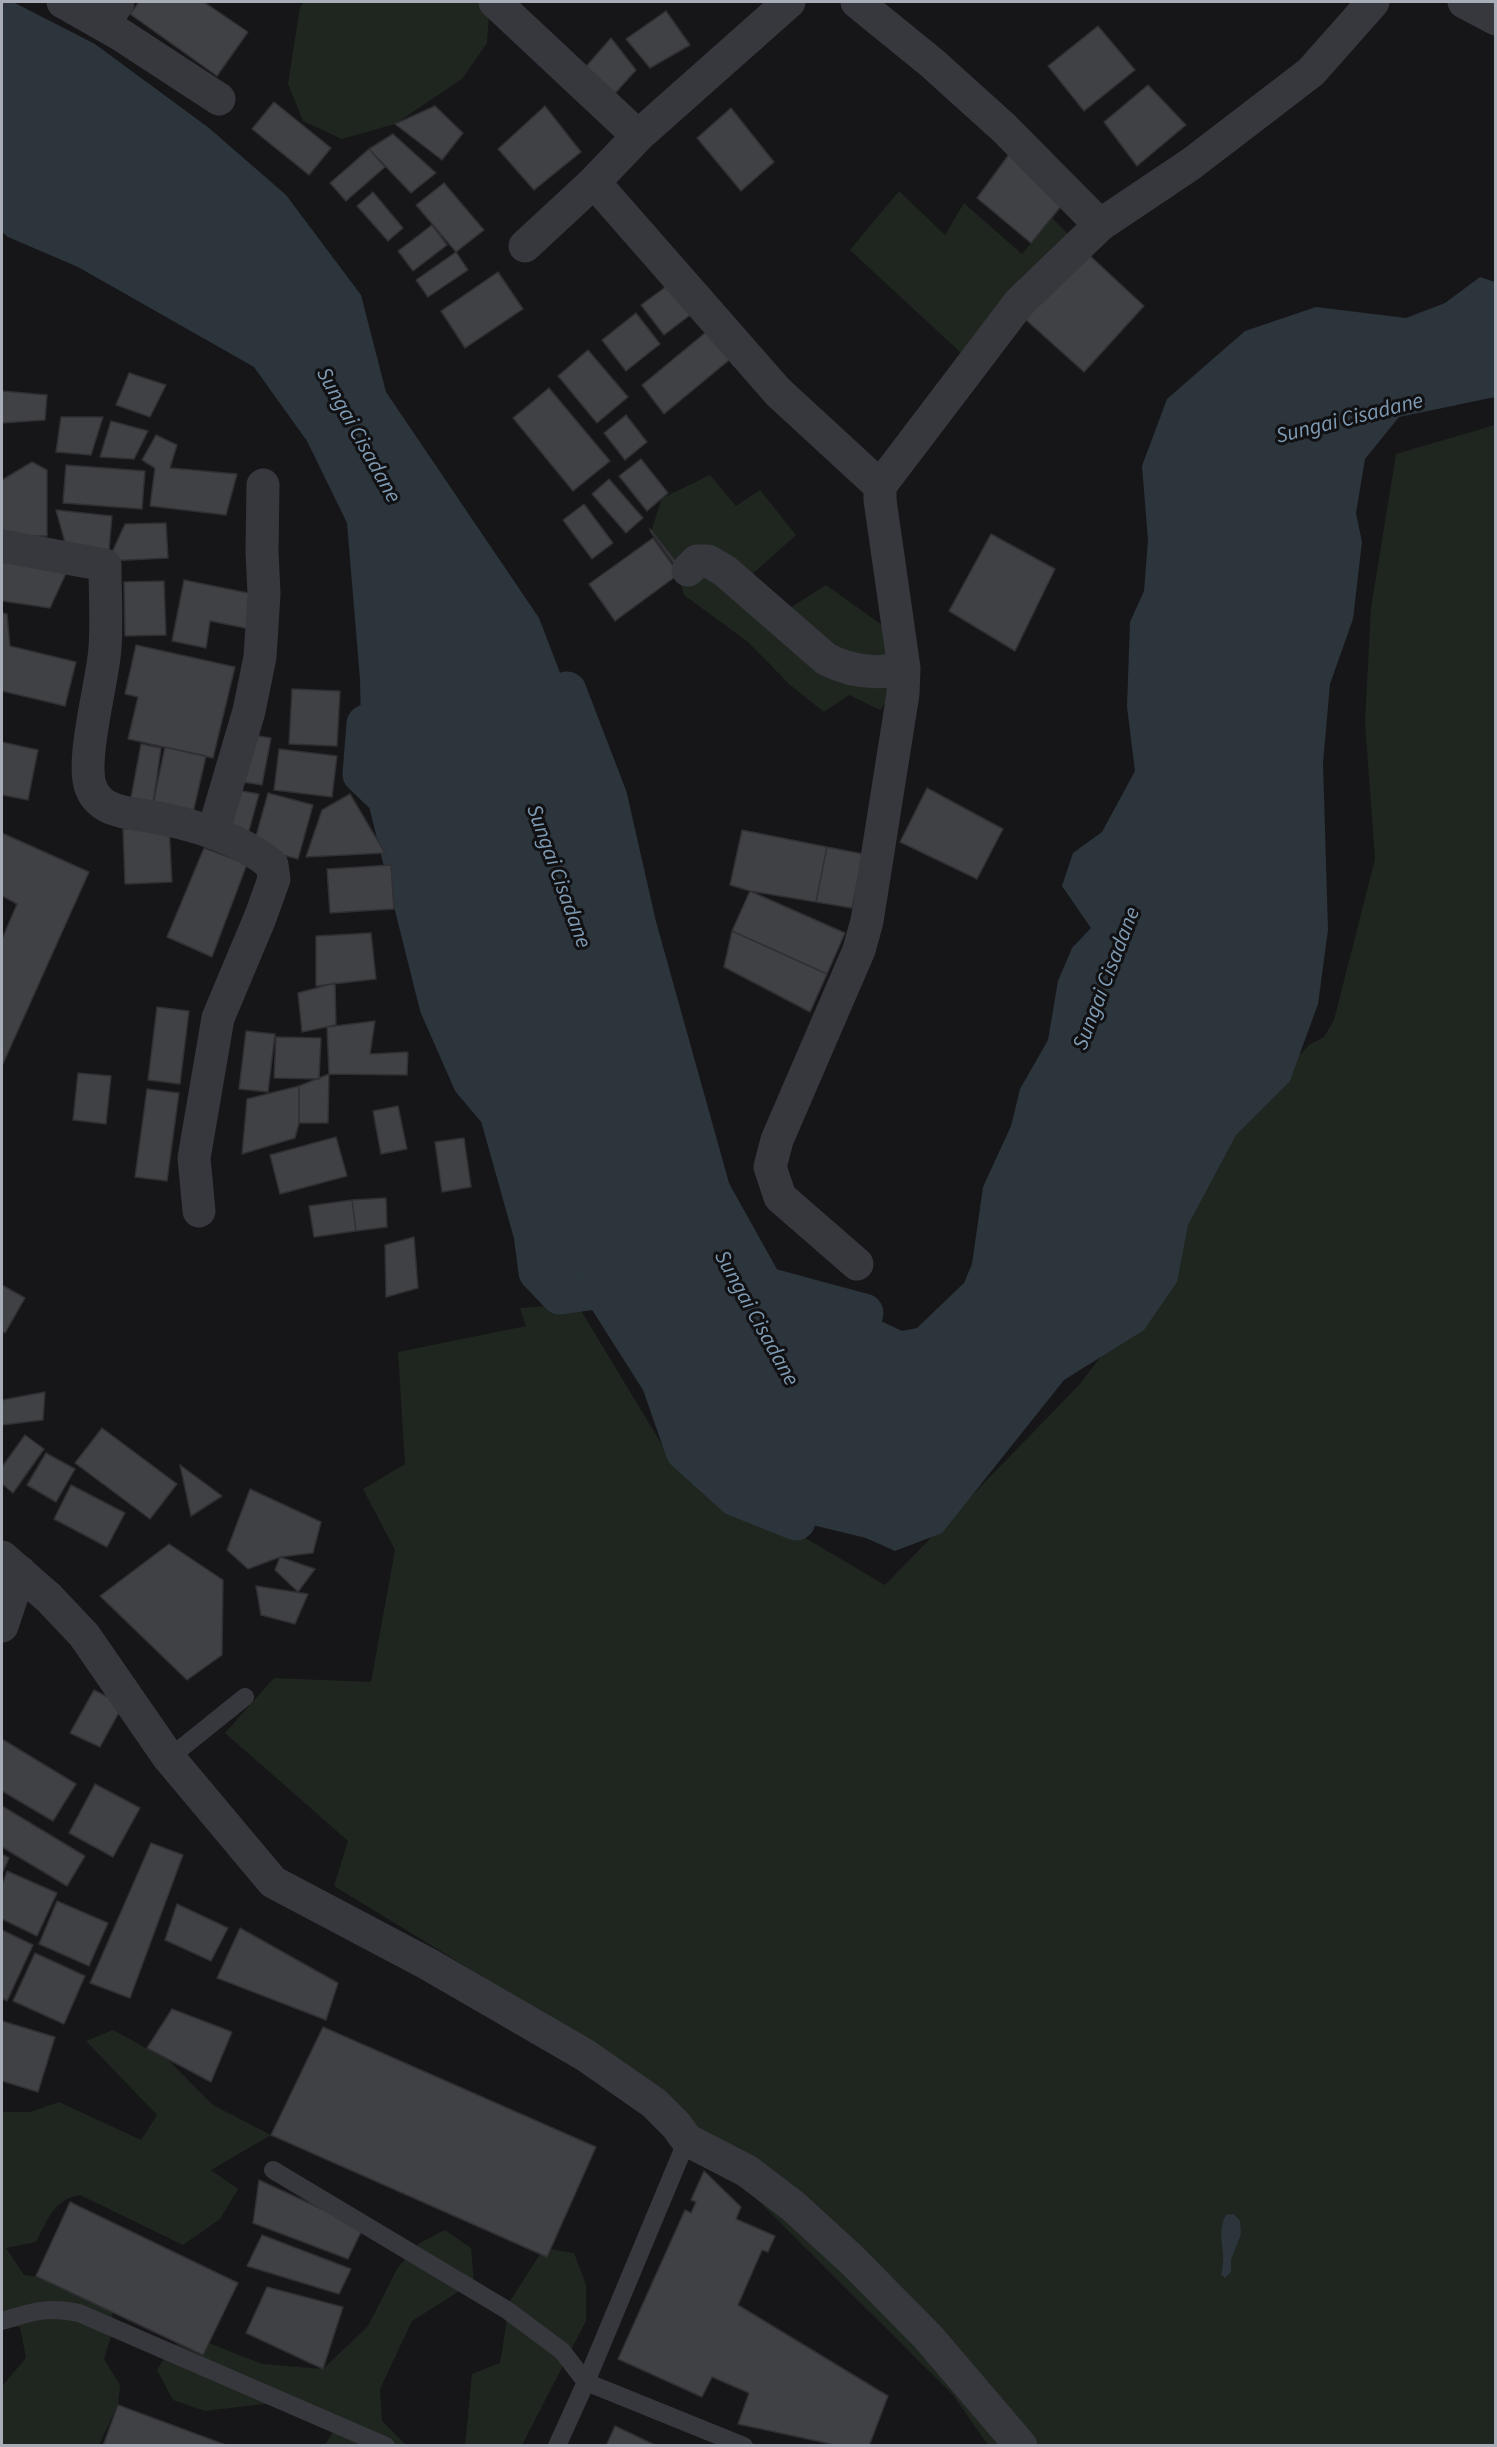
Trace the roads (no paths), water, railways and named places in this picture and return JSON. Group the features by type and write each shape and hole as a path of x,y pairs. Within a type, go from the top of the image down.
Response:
{"street":[{"path":"63,2 111,13 219,99"},
{"path":"495,2 638,135"},
{"path":"525,246 594,182 638,135 789,2"},
{"path":"857,1264 780,1197 770,1167 777,1140 859,950 867,921 903,694 904,668 880,500 880,486 1019,303 1100,225 1191,164 1311,72 1373,2"},
{"path":"1464,2 1496,19"},
{"path":"861,3 1004,128 1100,225"},
{"path":"594,182 778,392 880,486"},
{"path":"213,833 249,711 260,657 264,594 262,485"},
{"path":"2,546 105,565 105,648 87,768 91,789 103,804 116,811 165,819 213,833 261,856 272,865 274,879 218,1018 194,1158 200,1211"},
{"path":"688,570 697,561 708,561 717,566 826,659 843,667 887,672 904,668"},
{"path":"2,1626 11,1565"},
{"path":"11,1565 50,1598 84,1635 169,1758 273,1882 428,1964 585,2055 654,2103 687,2140 747,2171 793,2206 928,2337 1021,2445"}],"lane":[{"path":"169,1758 244,1697"},
{"path":"556,2445 586,2382 687,2140"},
{"path":"273,2170 507,2310 562,2350 586,2382 744,2445"},
{"path":"2,2321 45,2309 61,2309 80,2313 386,2445"}],"water":[{"name":"Sungai Cisadane","path":"2,2 13,2 95,44 209,128 286,195 361,295 386,392 539,618 608,798 637,926 711,1191 764,1286 864,1313 902,1331 917,1328 964,1283 972,1264 983,1187 1011,1126 1020,1089 1048,1040 1058,981 1072,948 1091,928 1062,886 1073,853 1102,832 1135,771 1127,707 1130,622 1144,591 1148,540 1142,466 1167,399 1245,331 1316,307 1406,318 1445,303 1480,277 1495,282 1495,397 1399,417 1365,459 1356,513 1362,542 1353,619 1330,684 1323,763 1328,930 1318,1004 1290,1081 1236,1135 1188,1225 1177,1282 1144,1330 1064,1380 942,1533 895,1551 866,1538 796,1521 685,1451 661,1382 602,1289 560,1295 538,1272 501,1113 472,1081 439,1006 387,798 362,774 360,679 347,523 307,441 254,367 78,267 8,237 2,232"},
{"path":"1234,2214 1240,2221 1241,2234 1231,2260 1231,2272 1225,2278 1221,2274 1223,2259 1221,2236 1226,2215"}],"waterway":[{"name":"Sungai Cisadane","path":"567,691 608,798 637,926 711,1191 764,1286 864,1313"},
{"path":"366,724 362,774 387,798 439,1006 472,1081 499,1113 533,1234 538,1272 560,1295 602,1289 661,1382 685,1451 736,1497 796,1521"}]}
